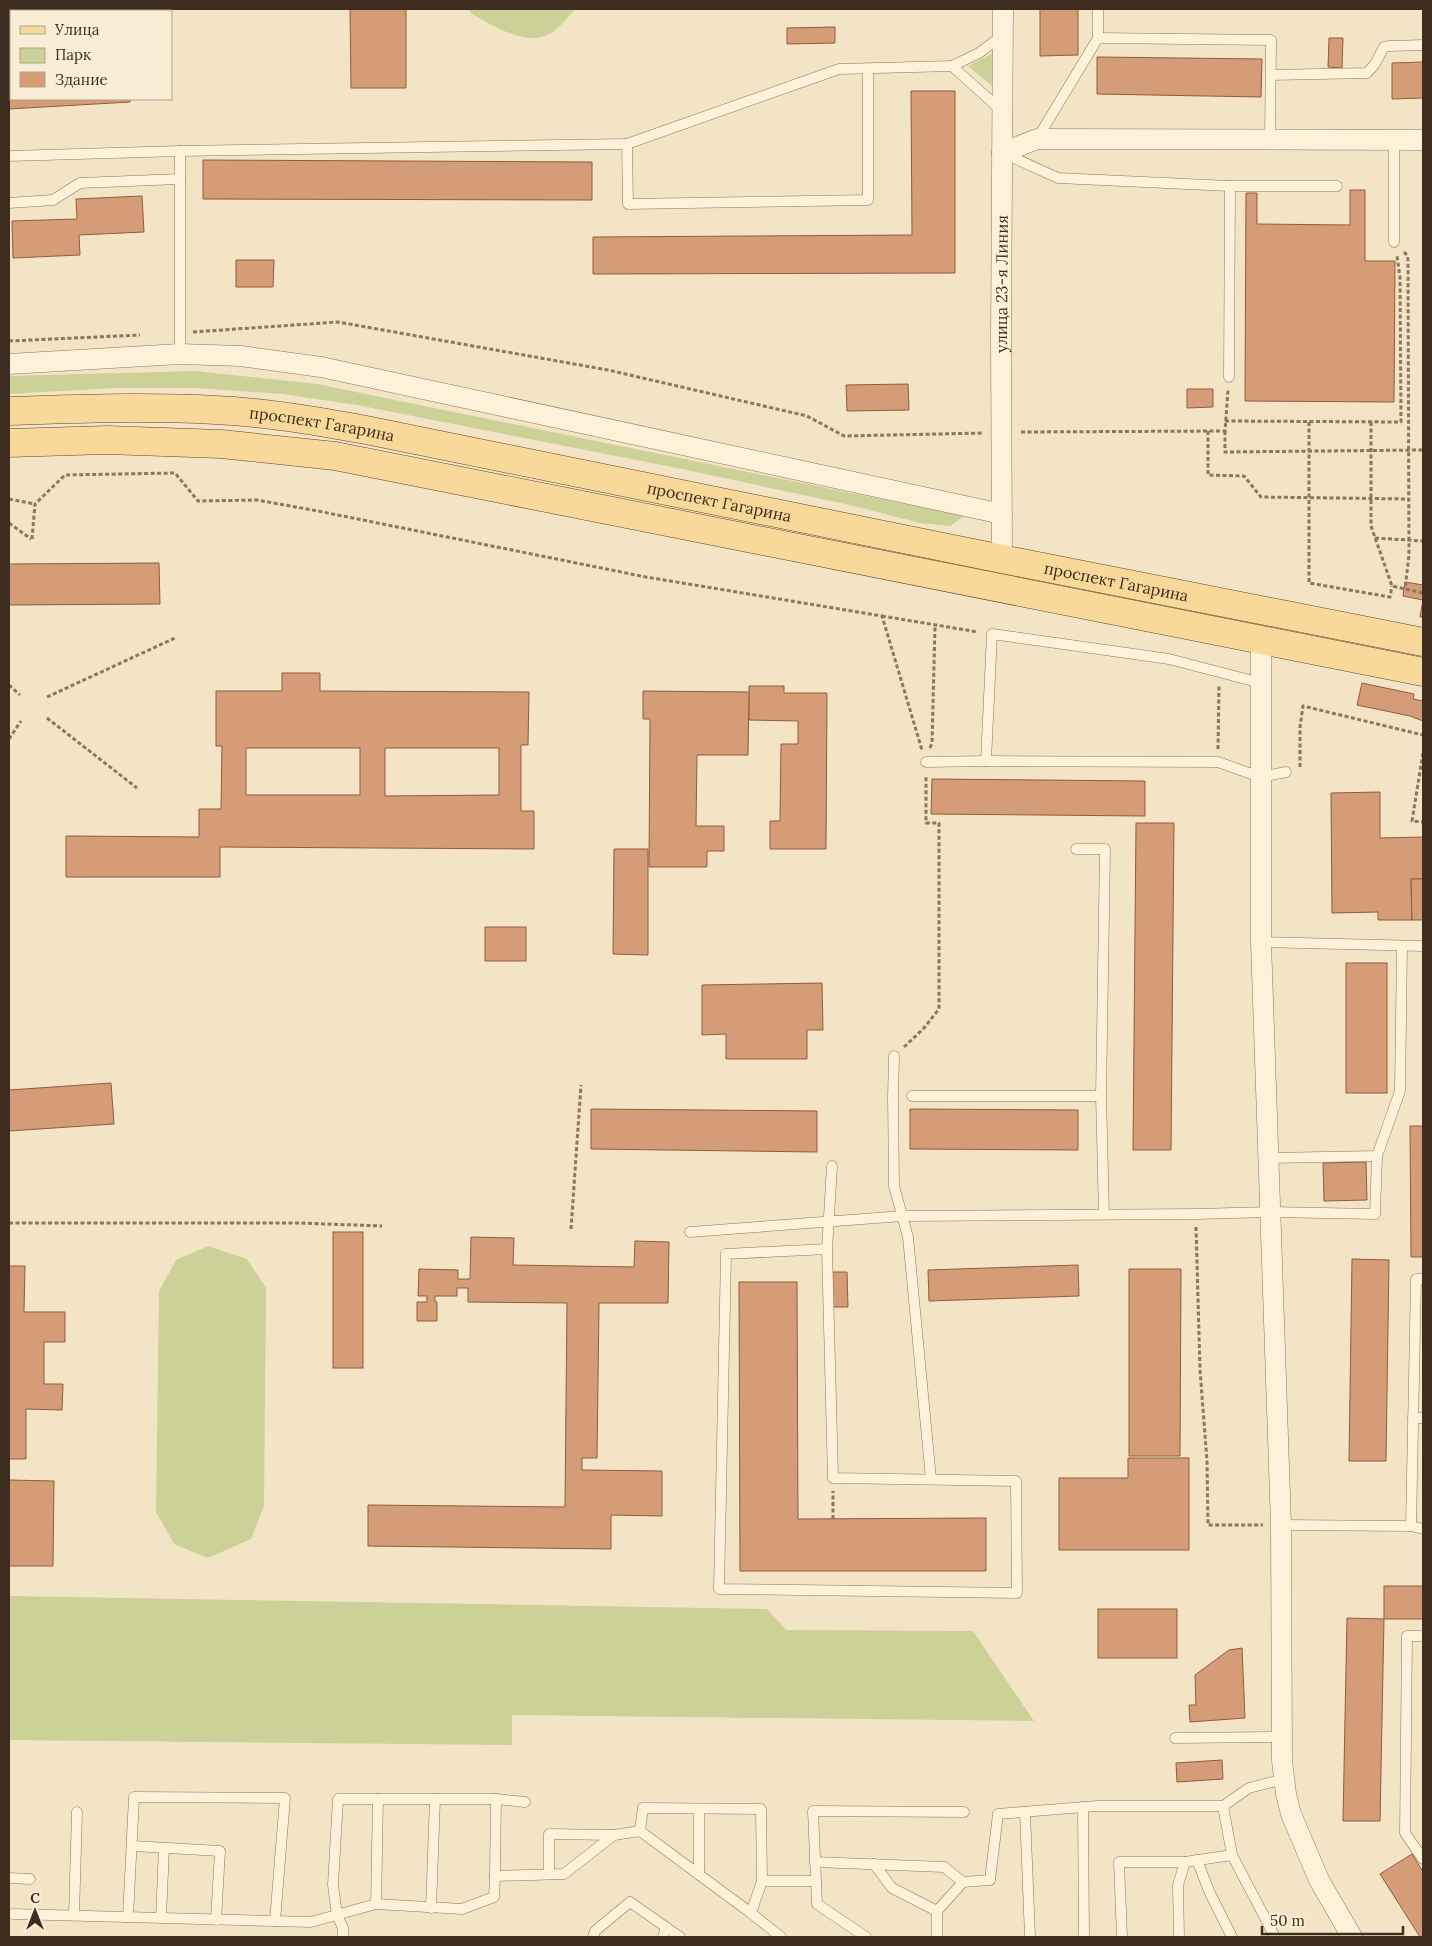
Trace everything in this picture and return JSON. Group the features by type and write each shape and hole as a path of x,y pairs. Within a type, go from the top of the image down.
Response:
{"main road":[{"name":"проспект Гагарина","path":"9,411 125,407 216,410 292,418 459,448 1002,559 1423,642"},
{"name":"проспект Гагарина","path":"9,442 107,440 221,444 335,456 1423,672"},
{"path":"1261,640 1266,610"}],"street":[{"name":"улица 23-я Линия","path":"1002,559 1003,9"},
{"path":"1002,153 1037,138 1423,140"},
{"path":"9,364 180,354 241,356 321,367 1002,514"},
{"path":"1261,640 1261,942 1281,1524 1282,1737 1284,1779 1291,1814 1319,1880 1352,1937"}],"lane":[{"path":"1037,138 1098,38 1098,9"},
{"path":"9,156 180,150 627,144 839,68 868,69 952,66 979,53 1003,34"},
{"path":"1098,38 1271,40 1270,140"},
{"path":"1271,75 1367,73 1375,64 1384,47 1423,45"},
{"path":"952,66 1002,112"},
{"path":"627,144 628,204 868,200 868,69"},
{"path":"1394,141 1395,247"},
{"path":"180,150 180,354"},
{"path":"1002,153 1058,178 1230,186 1337,186"},
{"path":"9,203 53,200 80,183 180,179"},
{"path":"1229,377 1230,186"},
{"path":"986,761 992,634 1169,659 1261,683"},
{"path":"926,762 1218,762 1260,777 1286,772"},
{"path":"1076,849 1105,849 1101,1096 1104,1214"},
{"path":"1261,942 1402,947 1423,946"},
{"path":"690,1232 903,1216 1270,1212 1376,1214 1377,1156 1400,1091 1402,947"},
{"path":"894,1056 894,1186 908,1237 931,1479"},
{"path":"912,1096 1101,1096"},
{"path":"1268,1158 1377,1156"},
{"path":"827,1249 726,1254 719,1589 1016,1593 1016,1481 833,1478 827,1249 832,1166"},
{"path":"1411,1526 1418,1418 1416,1279 1423,1279"},
{"path":"1281,1524 1411,1526 1423,1524"},
{"path":"1411,1526 1423,1529"},
{"path":"1423,1636 1407,1636 1405,1833 1423,1859"},
{"path":"1175,1738 1282,1737"},
{"path":"815,1862 944,1867 963,1882 990,1880 998,1814 1083,1807 1223,1806 1249,1788 1284,1779"},
{"path":"128,1917 134,1797 285,1798 275,1921"},
{"path":"342,1937 343,1928 337,1914 332,1884 338,1799 496,1799 525,1802"},
{"path":"376,1904 378,1799"},
{"path":"431,1908 435,1799"},
{"path":"13,1914 311,1922 376,1904 462,1908 494,1898 496,1799"},
{"path":"1223,1806 1232,1855 1275,1937"},
{"path":"1083,1807 1084,1937"},
{"path":"640,1831 643,1808 760,1809 762,1881 751,1913"},
{"path":"699,1809 699,1875"},
{"path":"866,1937 817,1904 813,1811 964,1812"},
{"path":"74,1916 76,1812"},
{"path":"1025,1812 1030,1937"},
{"path":"549,1874 549,1834 614,1835 640,1831 781,1937"},
{"path":"495,1876 564,1874 614,1835"},
{"path":"133,1846 220,1850 216,1920"},
{"path":"161,1918 164,1848"},
{"path":"1122,1937 1119,1862 1185,1862 1232,1855"},
{"path":"1198,1860 1209,1891 1232,1937"},
{"path":"1179,1937 1178,1885 1185,1862"},
{"path":"874,1864 892,1888 937,1911"},
{"path":"9,1878 30,1879"},
{"path":"762,1881 816,1881"},
{"path":"937,1937 937,1911 963,1882"},
{"path":"593,1937 595,1931 630,1902 664,1932 680,1937"}],"path":[{"path":"1395,247 1404,252 1408,260 1410,499 1408,573 1405,589"},
{"path":"1225,421 1401,422 1400,266"},
{"path":"180,333 338,322 608,370 808,416 844,436 1002,432 1225,431"},
{"path":"9,341 142,335"},
{"path":"1229,377 1225,421 1225,452 1423,450"},
{"path":"1309,422 1309,583 1390,597 1392,586 1371,526 1371,422"},
{"path":"1208,431 1208,475 1244,476 1261,497 1410,499"},
{"path":"9,523 32,539 35,504 65,475 175,473 198,501 257,500 646,577 992,634"},
{"path":"9,499 35,504"},
{"path":"1375,538 1423,541"},
{"path":"1392,586 1423,593"},
{"path":"882,616 926,762 926,823 939,823 938,1009 924,1028 894,1056"},
{"path":"926,762 932,743 935,626"},
{"path":"47,697 176,638"},
{"path":"1218,762 1219,682"},
{"path":"9,685 20,695"},
{"path":"1300,768 1300,727 1303,706 1423,735"},
{"path":"47,718 137,788"},
{"path":"9,739 21,720"},
{"path":"1423,753 1412,821 1423,822"},
{"path":"571,1229 581,1085"},
{"path":"1196,1214 1200,1370 1208,1460 1208,1525 1281,1524"},
{"path":"9,1223 300,1223 382,1226"},
{"path":"833,1478 833,1519"}],"green space":[{"path":"469,9 575,9 553,32 543,37 533,38 511,34 472,14"},
{"path":"993,53 992,86 968,66"},
{"path":"196,371 317,384 964,516 950,526 920,523 850,505 682,469 357,405 282,394 198,388 113,388 9,394 9,376"},
{"path":"208,1246 247,1259 266,1288 264,1506 251,1539 208,1558 174,1544 156,1512 159,1291 176,1260"},
{"path":"9,1596 767,1609 786,1630 973,1631 1034,1721 512,1715 512,1745 9,1740"}],"building":[{"path":"350,9 406,9 406,88 351,88"},
{"path":"1040,9 1078,9 1078,55 1040,56"},
{"path":"835,27 835,43 787,44 787,28"},
{"path":"1329,38 1343,38 1342,68 1328,67"},
{"path":"1097,57 1262,59 1261,97 1097,94"},
{"path":"1423,62 1423,98 1392,99 1392,63"},
{"path":"911,91 955,91 955,273 593,274 593,237 912,235"},
{"path":"9,98 10,100 130,100 130,102 9,109"},
{"path":"203,160 592,162 592,200 203,199"},
{"path":"1350,190 1365,190 1365,261 1395,261 1394,402 1245,401 1246,193 1257,193 1257,224 1350,225"},
{"path":"142,196 144,232 79,235 80,255 13,258 12,221 77,219 76,199"},
{"path":"236,260 274,260 273,287 236,287"},
{"path":"908,384 909,410 847,411 846,385"},
{"path":"1187,389 1213,389 1213,407 1187,408"},
{"path":"159,563 160,604 9,605 9,564"},
{"path":"1405,582 1423,585 1423,600 1403,596"},
{"path":"1423,600 1423,617 1420,617"},
{"path":"282,673 320,673 320,691 529,692 528,745 521,745 521,811 534,811 534,849 220,847 220,877 66,877 66,836 199,837 199,809 221,809 222,746 216,746 216,691 282,691","holes":["246,748 360,748 360,795 246,795","385,748 499,748 499,795 385,796"]},
{"path":"1362,683 1414,694 1413,699 1423,701 1423,721 1410,716 1357,705"},
{"path":"749,686 784,686 784,693 827,693 826,849 770,849 770,821 780,821 781,744 798,744 798,721 749,720"},
{"path":"643,691 749,692 748,755 697,755 696,826 724,826 724,851 707,851 707,867 649,867 650,719 643,719"},
{"path":"932,779 1145,781 1145,816 931,814"},
{"path":"1380,792 1380,838 1423,837 1423,879 1411,879 1412,920 1378,920 1378,912 1332,913 1331,793"},
{"path":"1136,823 1174,823 1171,1150 1133,1150"},
{"path":"614,849 648,849 648,955 613,954"},
{"path":"1411,879 1423,879 1423,920 1412,920"},
{"path":"485,927 526,927 526,961 485,961"},
{"path":"1346,963 1387,963 1387,1093 1346,1093"},
{"path":"822,983 823,1030 807,1030 807,1059 726,1059 726,1034 702,1035 702,985"},
{"path":"111,1083 114,1124 9,1131 9,1090"},
{"path":"591,1109 817,1111 817,1152 591,1149"},
{"path":"910,1109 1078,1110 1078,1150 910,1149"},
{"path":"1410,1126 1423,1126 1423,1257 1411,1257"},
{"path":"1366,1162 1367,1200 1324,1201 1323,1163"},
{"path":"333,1232 363,1232 363,1368 333,1368"},
{"path":"471,1237 514,1238 513,1265 634,1267 635,1241 669,1242 668,1303 599,1303 597,1458 582,1458 582,1470 662,1471 662,1516 611,1515 611,1549 368,1546 368,1505 565,1507 567,1303 468,1302 468,1288 457,1288 457,1296 435,1296 435,1302 437,1302 437,1321 417,1321 417,1302 427,1302 427,1296 418,1296 419,1269 458,1270 458,1279 470,1279"},
{"path":"1352,1259 1389,1260 1386,1461 1349,1461"},
{"path":"1078,1265 1079,1296 929,1301 928,1270"},
{"path":"9,1266 25,1266 24,1312 65,1312 65,1342 44,1342 44,1384 63,1384 62,1410 26,1409 26,1459 9,1459"},
{"path":"1129,1269 1181,1269 1180,1456 1129,1456"},
{"path":"831,1272 847,1272 848,1307 832,1307"},
{"path":"739,1282 797,1282 798,1519 986,1518 986,1571 740,1571"},
{"path":"1128,1458 1189,1458 1189,1550 1059,1550 1059,1478 1128,1478"},
{"path":"9,1480 54,1481 53,1566 9,1566"},
{"path":"1384,1586 1423,1586 1423,1619 1384,1619"},
{"path":"1098,1609 1177,1609 1177,1658 1098,1658"},
{"path":"1347,1618 1384,1619 1380,1821 1343,1821"},
{"path":"1242,1648 1245,1718 1190,1722 1189,1705 1196,1705 1195,1675 1229,1650"},
{"path":"1222,1760 1223,1779 1177,1782 1176,1763"},
{"path":"1412,1854 1423,1872 1423,1937 1420,1937 1380,1874"}]}
